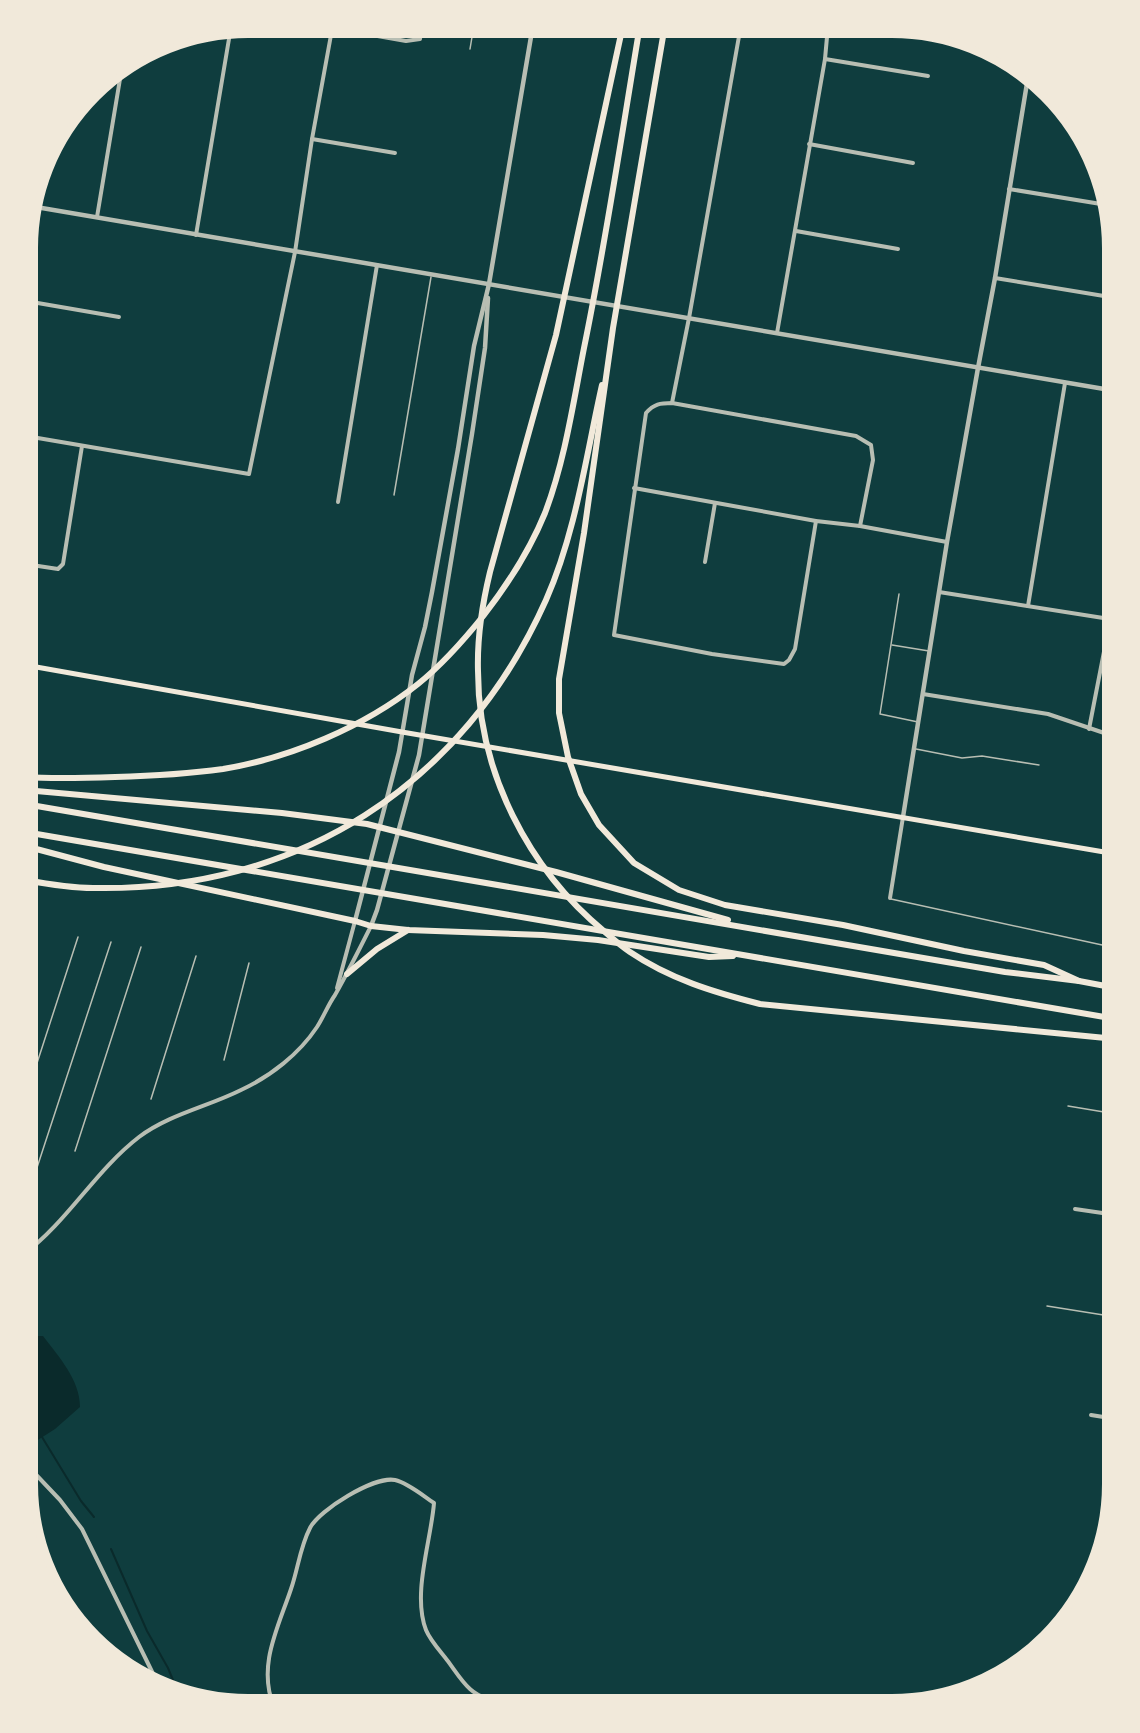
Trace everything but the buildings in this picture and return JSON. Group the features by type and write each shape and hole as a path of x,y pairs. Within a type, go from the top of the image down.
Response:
{"highway":[{"path":"621,34 556,336 489,572 482,607 477,672 480,700 494,769 510,812 528,845 558,886 589,919 629,952 671,975 711,992 760,1004 1106,1038"},
{"path":"34,777 150,776 223,768 277,756 350,727 401,697 447,659 468,635 505,588 522,559 544,515 565,445 598,282 638,34"},
{"path":"34,881 90,888 165,885 227,874 270,862 307,848 364,816 402,790 428,768 474,720 495,693 521,651 546,599 564,550 577,500 621,286 663,34"},
{"path":"613,328 584,533 559,679 559,713 567,758 581,794 599,825 634,862 679,890 725,905 843,925 964,951 1044,965 1079,981"},
{"path":"34,791 282,813 379,827 556,872 754,928"},
{"path":"34,806 1005,972 1106,986"},
{"path":"34,834 1106,1017"},
{"path":"34,848 104,867 371,926 408,930 543,935 598,940 709,957 748,956"},
{"path":"347,975 377,949 408,930"}],"main road":[{"path":"34,667 1106,852"}],"street":[{"path":"672,403 740,34"},
{"path":"777,333 825,59 827,34"},
{"path":"196,235 230,35"},
{"path":"34,437 249,474 295,252 312,139 331,35"},
{"path":"376,35 406,41 420,39 421,35"},
{"path":"335,994 399,752 412,675 425,627 458,449 474,346 489,284 531,35"},
{"path":"825,59 928,76"},
{"path":"97,217 120,78"},
{"path":"890,898 947,542 995,278 1027,83"},
{"path":"312,139 395,153"},
{"path":"809,144 913,163"},
{"path":"1009,189 1101,205"},
{"path":"39,207 1106,390"},
{"path":"796,231 898,249"},
{"path":"338,502 377,265"},
{"path":"995,278 1106,296"},
{"path":"34,1245 52,1230 116,1156 138,1138 175,1115 220,1099 255,1083 280,1066 310,1036 347,975 371,926 419,755 472,434 484,348 489,284"},
{"path":"34,302 119,317"},
{"path":"1028,606 1065,383"},
{"path":"816,521 795,649 784,664 712,654 614,635 644,422 646,413 658,403 672,403 856,436 871,445 873,460 860,526"},
{"path":"34,565 58,569 63,564 82,446"},
{"path":"634,488 947,542"},
{"path":"705,562 715,503"},
{"path":"939,592 1106,618"},
{"path":"1089,729 1106,640"},
{"path":"923,694 1048,714 1106,734"},
{"path":"1076,1209 1106,1214"},
{"path":"1091,1415 1106,1417"},
{"path":"34,1473 60,1500 82,1529 154,1676"},
{"path":"272,1698 267,1681 274,1636 291,1589 304,1540 311,1525 330,1507 361,1489 393,1479 434,1503 433,1520 424,1563 421,1605 427,1632 470,1689 487,1698"}],"lane":[{"path":"471,49 473,35"},
{"path":"394,495 432,274"},
{"path":"900,594 880,714 919,722"},
{"path":"891,645 930,651"},
{"path":"914,749 962,758 982,756 1039,765"},
{"path":"890,898 894,901 1106,946"},
{"path":"34,1072 78,937"},
{"path":"34,1177 111,942"},
{"path":"75,1150 141,947"},
{"path":"151,1099 196,956"},
{"path":"224,1060 249,963"},
{"path":"1068,1106 1106,1112"},
{"path":"1047,1306 1106,1315"}],"water":[{"path":"43,1336 62,1361 73,1378 80,1407 55,1429 34,1442 34,1337"}],"waterway":[{"path":"42,1437 81,1501 94,1517"},
{"path":"111,1549 147,1631 175,1685"}]}
